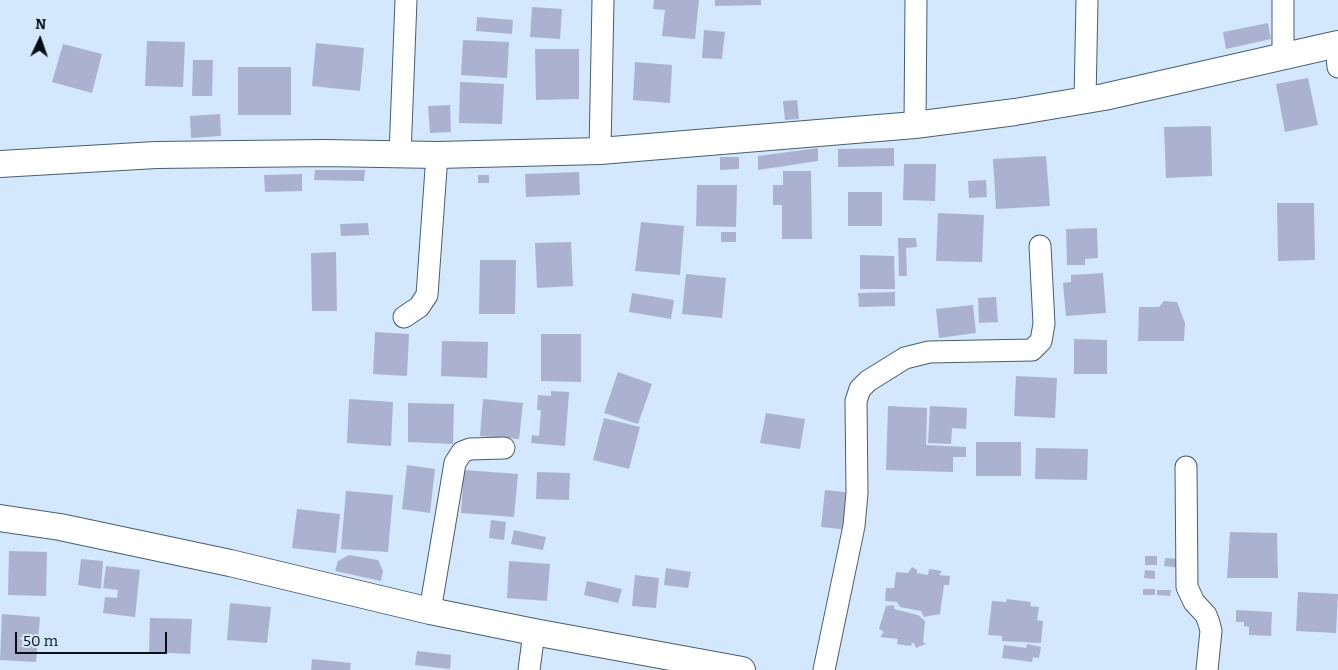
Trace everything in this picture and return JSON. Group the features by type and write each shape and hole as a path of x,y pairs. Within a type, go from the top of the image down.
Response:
{"street":[{"path":"400,155 406,0"},
{"path":"600,151 603,0"},
{"path":"915,125 916,0"},
{"path":"1085,100 1087,0"},
{"path":"1283,0 1283,58"},
{"path":"0,164 156,155 437,155 600,151 915,125 1085,100 1283,58 1337,52"},
{"path":"404,317 419,307 427,295 437,155"},
{"path":"824,670 854,526 857,493 856,401 860,388 905,358 930,352 1032,350 1041,341 1044,324 1040,246"},
{"path":"430,611 455,463 462,452 470,449 504,448"},
{"path":"1186,467 1187,588 1194,602 1206,615 1209,622 1211,631 1207,670"},
{"path":"0,518 60,527 230,563 430,611 742,670"},
{"path":"529,670 534,632"}],"building":[{"path":"654,0 699,0 695,39 662,36 665,10 653,9"},
{"path":"715,0 761,0 761,5 715,6"},
{"path":"532,7 562,9 560,39 530,37"},
{"path":"477,17 513,20 512,34 476,31"},
{"path":"1268,23 1271,39 1226,49 1223,32"},
{"path":"704,30 725,32 722,59 702,58"},
{"path":"463,40 509,42 507,78 461,75"},
{"path":"147,41 185,42 183,87 145,86"},
{"path":"316,43 364,48 360,91 312,86"},
{"path":"63,44 102,54 92,93 52,82"},
{"path":"535,49 579,49 579,99 536,100"},
{"path":"193,60 213,60 212,96 192,96"},
{"path":"635,62 672,65 670,103 633,100"},
{"path":"238,67 291,67 291,115 238,115"},
{"path":"1308,78 1318,125 1285,132 1276,84"},
{"path":"460,82 504,84 502,124 459,123"},
{"path":"797,100 799,119 785,120 783,101"},
{"path":"450,105 451,132 430,133 428,106"},
{"path":"220,114 221,136 191,138 190,116"},
{"path":"1211,126 1212,176 1166,178 1164,127"},
{"path":"818,148 818,161 758,170 758,156"},
{"path":"894,148 894,166 838,167 838,149"},
{"path":"1046,156 1050,206 996,209 993,159"},
{"path":"720,157 739,157 739,169 720,170"},
{"path":"904,164 936,164 935,201 903,200"},
{"path":"315,170 365,170 364,181 314,180"},
{"path":"783,171 811,171 812,239 782,239 782,205 773,205 773,185 783,185"},
{"path":"579,172 580,195 526,197 525,174"},
{"path":"302,174 302,191 265,192 264,175"},
{"path":"478,175 489,175 489,183 478,183"},
{"path":"986,180 987,197 969,198 968,181"},
{"path":"697,185 737,185 736,227 696,226"},
{"path":"848,192 882,192 882,226 848,226"},
{"path":"1277,203 1314,203 1315,260 1278,261"},
{"path":"938,213 984,215 982,262 936,261"},
{"path":"641,222 684,226 680,275 635,271"},
{"path":"368,223 369,235 341,236 340,224"},
{"path":"1097,228 1098,258 1085,259 1085,265 1067,265 1066,229"},
{"path":"721,232 736,232 736,242 721,242"},
{"path":"898,238 916,238 917,247 906,248 907,276 899,276"},
{"path":"571,242 573,286 537,288 535,243"},
{"path":"336,252 337,311 312,311 311,253"},
{"path":"860,255 894,256 895,289 860,289"},
{"path":"480,260 516,260 515,314 479,314"},
{"path":"1103,273 1106,313 1066,316 1063,283 1071,282 1071,275"},
{"path":"686,274 726,278 722,318 682,314"},
{"path":"895,292 895,306 859,307 858,293"},
{"path":"632,293 674,300 671,319 629,312"},
{"path":"996,297 998,322 979,323 978,298"},
{"path":"1164,301 1177,302 1185,323 1184,341 1138,341 1139,307 1159,307"},
{"path":"973,305 976,333 939,338 936,309"},
{"path":"375,332 409,334 407,376 373,374"},
{"path":"541,334 581,334 581,382 541,381"},
{"path":"1074,339 1107,340 1107,374 1074,374"},
{"path":"442,341 488,342 487,378 441,376"},
{"path":"618,372 652,384 638,424 604,413"},
{"path":"1016,376 1057,378 1055,418 1014,416"},
{"path":"551,391 569,392 565,446 531,443 532,435 539,436 541,410 537,410 538,395 551,396"},
{"path":"349,399 393,402 391,446 347,443"},
{"path":"483,399 523,403 519,439 480,436"},
{"path":"408,403 454,404 453,444 408,442"},
{"path":"888,406 927,408 926,445 966,447 966,457 953,457 953,472 886,470"},
{"path":"930,406 967,408 966,429 952,428 951,444 928,443"},
{"path":"766,413 805,419 800,449 760,443"},
{"path":"604,418 640,427 629,469 593,460"},
{"path":"976,442 1021,442 1021,476 976,476"},
{"path":"1036,448 1088,449 1087,480 1035,479"},
{"path":"407,465 435,469 430,513 402,509"},
{"path":"464,470 518,474 514,517 461,513"},
{"path":"537,472 570,473 569,500 536,499"},
{"path":"825,490 853,493 849,530 821,527"},
{"path":"346,491 393,495 388,552 341,549"},
{"path":"297,509 340,514 336,553 292,548"},
{"path":"491,520 506,522 504,540 489,538"},
{"path":"514,530 546,537 543,550 511,544"},
{"path":"1230,532 1277,533 1278,578 1227,578"},
{"path":"9,551 47,552 46,596 8,595"},
{"path":"349,555 378,560 383,571 381,581 335,571 338,561"},
{"path":"1145,556 1157,556 1157,565 1145,565"},
{"path":"1165,558 1182,559 1181,568 1164,566"},
{"path":"81,559 103,561 101,589 78,585"},
{"path":"509,561 550,564 547,601 507,598"},
{"path":"106,566 140,570 135,617 103,613 105,597 117,598 118,590 103,588"},
{"path":"912,567 917,570 917,573 928,575 929,569 942,571 939,575 950,576 949,585 944,585 940,614 924,617 921,611 900,607 897,602 885,601 886,588 894,588 896,572 908,573"},
{"path":"666,568 691,572 688,588 664,585"},
{"path":"1145,570 1155,571 1155,579 1144,578"},
{"path":"635,575 659,578 656,608 632,606"},
{"path":"587,581 622,589 618,603 584,595"},
{"path":"1143,589 1155,589 1155,595 1143,595"},
{"path":"1157,590 1171,590 1170,596 1157,595"},
{"path":"1298,592 1338,594 1336,633 1296,631"},
{"path":"1007,599 1031,602 1030,606 1039,607 1037,620 1043,621 1041,643 1002,641 1002,636 988,635 992,601 1006,602"},
{"path":"230,603 271,607 267,643 227,640"},
{"path":"894,605 894,609 918,615 925,621 923,642 926,644 916,648 914,643 911,646 897,644 898,639 880,637 884,632 879,629 886,606"},
{"path":"1236,610 1272,612 1271,636 1249,635 1249,627 1244,626 1244,622 1236,622"},
{"path":"2,614 40,617 36,662 0,660"},
{"path":"150,618 192,619 190,654 149,652"},
{"path":"1027,644 1041,647 1039,658 1033,657 1032,662 1002,658 1004,645 1026,648"},
{"path":"417,651 451,655 450,669 415,665"},
{"path":"312,659 351,663 350,670 311,670"}]}
